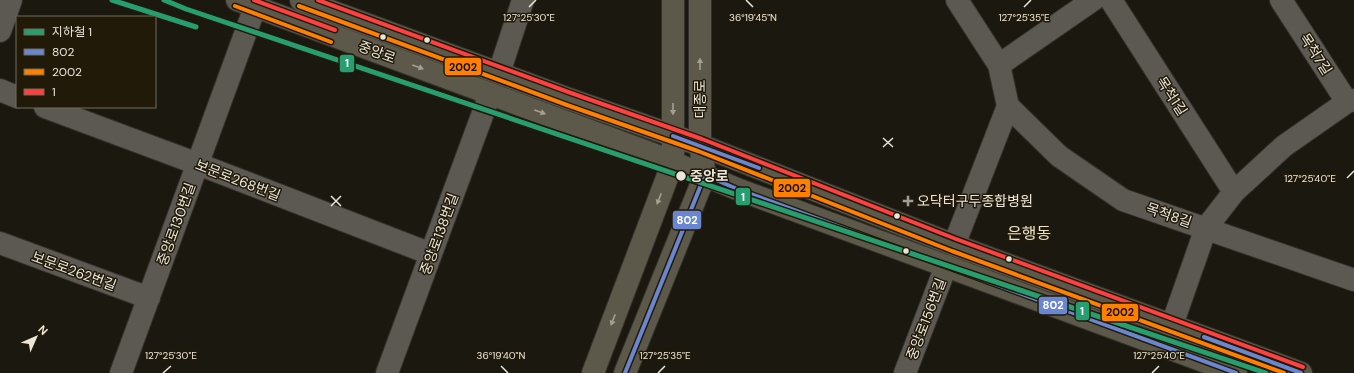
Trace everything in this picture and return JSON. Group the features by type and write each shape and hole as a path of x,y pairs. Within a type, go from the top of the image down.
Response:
{"main road":[{"name":"중앙로","path":"301,0 700,145 954,245 1301,373"},
{"name":"대종로","path":"593,373 673,162 673,0"},
{"name":"대종로","path":"700,0 700,145 706,176"},
{"name":"중앙로","path":"246,3 673,162 738,189 1236,373"},
{"path":"625,373 706,176"}],"street":[{"path":"0,31 11,0"},
{"path":"499,73 523,0"},
{"path":"954,245 1008,106 999,65 957,0"},
{"path":"999,65 1093,0"},
{"name":"목척1길","path":"1111,0 1234,192"},
{"name":"목척7길","path":"1281,0 1350,101"},
{"name":"중앙로130번길","path":"121,373 198,164 246,3"},
{"path":"0,90 16,97"},
{"name":"중앙로138번길","path":"387,373 490,94"},
{"path":"1172,325 1206,228 1234,192 1284,146 1350,101"},
{"name":"목척8길","path":"1008,106 1059,156 1123,200 1354,280"},
{"name":"보문로268번길","path":"48,108 431,254"},
{"name":"보문로262번길","path":"0,243 149,298"},
{"name":"중앙로156번길","path":"905,373 946,266"}],"metro line":[{"name":"1","path":"112,0 196,27"},
{"name":"1","path":"164,0 186,9 1266,373"}],"transit line":[{"name":"1","path":"254,0 335,30"},
{"name":"1","path":"318,0 571,93 702,139 956,239 1303,367"},
{"name":"2002","path":"235,6 331,42"},
{"name":"2002","path":"299,6 567,105 698,151 952,251 1284,373"},
{"name":"802","path":"673,136 759,168"},
{"name":"802","path":"625,373 705,175 737,189 1236,373"},
{"name":"802","path":"1204,337 1301,373"}],"place":[{"name":"중앙로","path":"681,176"},
{"name":"오닥터구두종합병원","path":"908,201"}],"district":[{"name":"은행동","path":"1029,233"}]}
